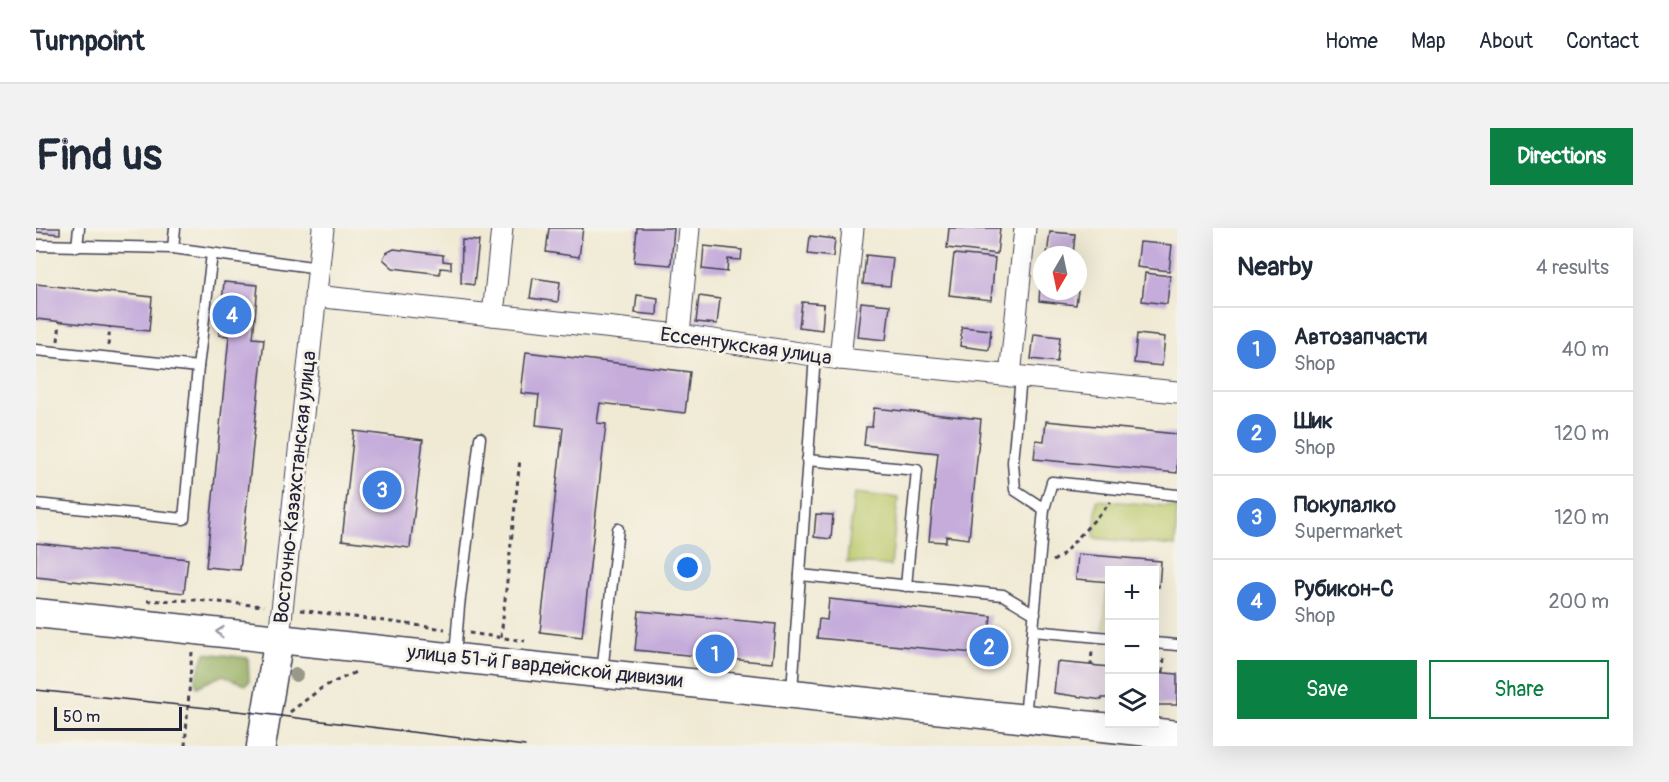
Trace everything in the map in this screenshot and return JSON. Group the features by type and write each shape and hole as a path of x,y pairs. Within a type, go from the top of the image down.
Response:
{"main road":[{"name":"улица 51-й Гвардейской дивизии","path":"36,612 279,638 456,644 602,672 1025,718 1166,738"},
{"name":"Восточно-Казахстанская улица","path":"261,746 279,638"}],"street":[{"name":"Восточно-Казахстанская улица","path":"279,638 323,228"},
{"path":"493,315 502,228"},
{"path":"679,335 689,228"},
{"path":"840,359 853,228"},
{"path":"1016,376 1025,228"},
{"name":"Ессентукская улица","path":"315,296 679,335 840,359 1177,392"}],"lane":[{"path":"77,247 79,228"},
{"path":"173,248 175,228"},
{"path":"36,245 173,248 319,268"},
{"path":"36,504 184,519 198,367 212,254"},
{"path":"36,350 198,367"},
{"path":"792,692 815,354"},
{"path":"1016,376 1013,462 1015,490 1044,509"},
{"path":"456,644 480,438"},
{"path":"807,460 917,470 906,586"},
{"path":"1025,718 1044,509 1052,482 1177,495"},
{"path":"602,672 618,529"},
{"path":"800,575 1003,595 1035,614"},
{"path":"1033,631 1105,638"},
{"path":"1159,643 1177,645"}],"path":[{"path":"501,637 520,459"},
{"path":"1038,571 1061,556 1122,489"},
{"path":"185,746 195,600 282,608 456,644 501,637 535,642"}],"green space":[{"path":"854,493 898,498 891,566 847,562"},
{"path":"1097,500 1177,507 1175,546 1094,538"},
{"path":"205,653 248,658 249,682 245,685 223,675 197,687 195,681"}],"building":[{"path":"36,228 60,228 60,234 36,232"},
{"path":"549,228 583,228 579,257 546,252"},
{"path":"637,228 674,228 671,265 634,262"},
{"path":"949,228 1000,228 997,254 947,248"},
{"path":"1050,232 1075,234 1074,246 1048,246"},
{"path":"810,236 835,239 833,257 808,254"},
{"path":"462,240 479,241 474,285 461,283"},
{"path":"1140,242 1172,245 1169,271 1137,267"},
{"path":"704,246 742,250 741,260 728,259 727,272 702,269"},
{"path":"394,249 443,255 443,261 451,262 451,269 440,268 440,274 393,268 383,259 386,253"},
{"path":"954,254 995,258 991,300 949,295"},
{"path":"866,255 893,258 890,286 863,284"},
{"path":"1145,273 1170,276 1167,304 1142,301"},
{"path":"533,278 560,282 558,302 530,298"},
{"path":"224,282 258,285 253,338 264,339 240,570 206,567 229,336 219,335"},
{"path":"36,284 152,297 149,331 36,319"},
{"path":"637,295 658,298 657,315 635,313"},
{"path":"699,296 720,299 717,324 696,322"},
{"path":"1039,300 1077,300 1076,305"},
{"path":"802,302 824,304 822,330 799,327"},
{"path":"861,302 890,305 886,340 857,337"},
{"path":"962,327 991,330 989,350 960,346"},
{"path":"1034,334 1060,337 1057,362 1031,359"},
{"path":"1137,334 1165,337 1162,366 1134,363"},
{"path":"526,352 690,372 685,413 600,403 597,423 606,424 582,637 540,632 563,428 536,425 539,395 521,393"},
{"path":"874,408 981,419 969,539 946,536 946,542 929,541 938,453 864,445 866,427 872,427"},
{"path":"1046,421 1177,434 1177,473 1034,459 1036,440 1044,441"},
{"path":"354,431 423,440 410,548 342,540"},
{"path":"816,514 833,515 831,539 814,537"},
{"path":"36,543 188,559 184,593 36,577"},
{"path":"1078,554 1161,561 1159,587 1159,566 1105,566 1105,582 1076,579"},
{"path":"829,599 991,616 989,636 997,637 995,655 817,638 819,619 827,620"},
{"path":"639,611 776,624 772,663 635,650"},
{"path":"1057,662 1105,667 1105,698 1102,700 1054,693"},
{"path":"1159,672 1177,674 1177,705 1159,705"}],"tram line":[{"path":"36,690 265,714 525,746"}],"place":[{"name":"Рубикон-С","path":"232,315"},
{"name":"Покупалко","path":"382,490"},
{"name":"Шик","path":"989,647"},
{"name":"Автозапчасти","path":"715,654"}]}
